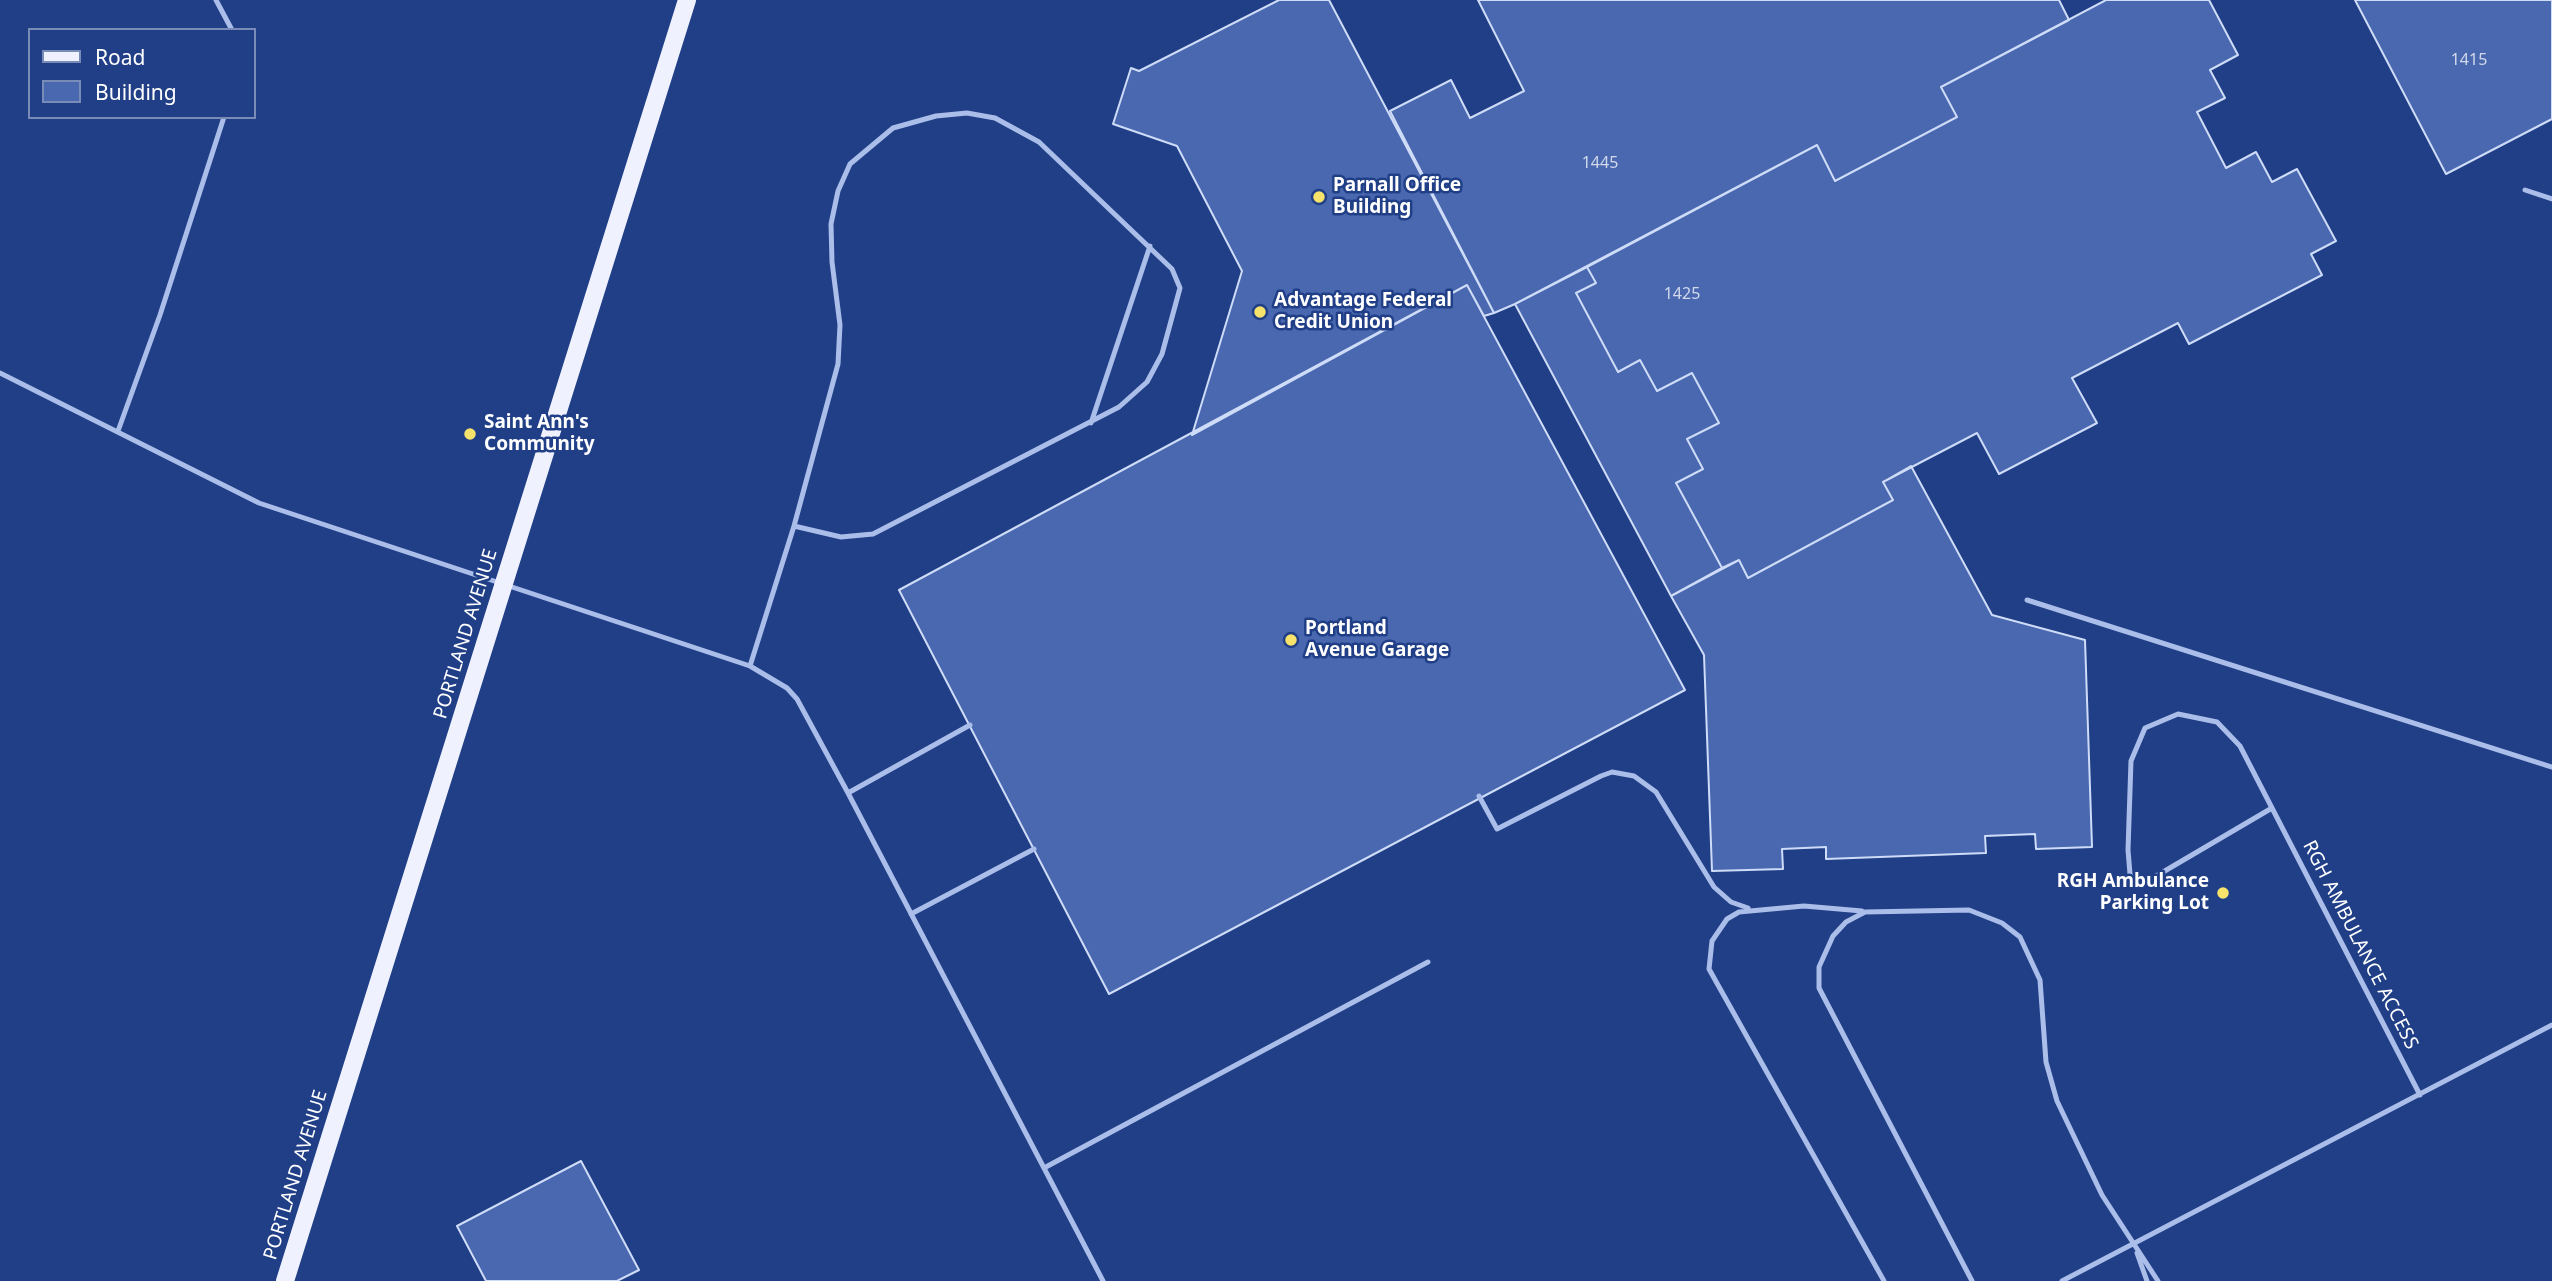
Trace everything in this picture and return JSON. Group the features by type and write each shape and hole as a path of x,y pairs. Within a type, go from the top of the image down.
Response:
{"main road":[{"name":"PORTLAND AVENUE","path":"285,1281 687,0"}],"lane":[{"path":"216,0 231,28"},
{"path":"750,666 794,526 838,364 840,325 832,262 831,224 838,191 850,164 894,128 936,116 967,113 995,118 1039,142 1172,270 1180,288 1162,354 1147,383 1134,396 1091,423 873,534 841,537 794,526"},
{"path":"118,432 160,315 223,119"},
{"path":"2525,190 2552,199"},
{"path":"1091,423 1150,246"},
{"path":"0,373 224,487 272,508 750,666 775,679 797,699 1103,1281"},
{"path":"2027,600 2552,767"},
{"name":"RGH AMBULANCE ACCESS","path":"2272,808 2146,882 2135,883 2130,874 2128,850 2131,761 2145,728 2178,714 2217,722 2240,746 2272,808 2420,1095"},
{"path":"848,793 970,725"},
{"path":"1479,796 1497,829 1601,776 1612,772 1634,776 1650,785 1662,799 1714,887 1731,902 1751,908 1804,906 1865,912 1969,910 2002,923 2020,937 2040,980 2046,1062 2057,1101 2102,1195 2158,1281"},
{"path":"911,915 1034,849"},
{"path":"1751,908 1727,919 1712,941 1709,955 1714,980 1884,1281"},
{"path":"1865,912 1846,922 1833,936 1819,967 1819,988 1972,1281"},
{"path":"1044,1167 1428,962"},
{"path":"2062,1281 2552,1025"},
{"path":"2134,1243 2147,1281"}],"building":[{"name":"Parnall Office Building","path":"1279,0 1329,0 1494,313 1484,316 1467,285 1192,435 1242,271 1177,146 1113,124 1131,68 1139,71"},
{"path":"1478,0 2059,0 2069,20 1941,87 1957,117 1835,181 1817,145 1494,313 1390,111 1451,80 1470,118 1524,91"},
{"path":"2106,0 2209,0 2238,55 2210,70 2225,98 2197,112 2226,168 2256,152 2272,182 2297,169 2336,241 2311,254 2322,275 2189,344 2178,323 2072,378 2097,423 1999,474 1977,433 1883,482 1893,500 1748,578 1739,560 1722,568 1676,483 1703,469 1687,439 1719,423 1692,373 1657,391 1640,360 1618,372 1576,293 1596,283 1587,267 1817,145 1835,181 1957,117 1941,87"},
{"path":"2355,0 2552,0 2552,119 2446,174"},
{"path":"1587,267 1596,283 1576,293 1618,372 1640,360 1657,391 1692,373 1719,423 1687,439 1703,469 1676,483 1722,568 1671,596 1515,304"},
{"name":"Portland Avenue Garage","path":"1467,285 1685,690 1109,994 899,590"},
{"path":"1911,466 1992,615 2085,640 2092,847 2036,849 2035,834 1985,836 1986,853 1826,859 1826,847 1782,849 1783,869 1712,871 1704,655 1671,596 1739,560 1748,578 1893,500 1883,482"},
{"path":"581,1161 639,1270 617,1281 486,1281 457,1226"}],"place":[{"name":"Parnall Office Building","path":"1319,197"},
{"name":"Advantage Federal Credit Union","path":"1260,312"},
{"name":"Saint Ann's Community","path":"470,434"},
{"name":"Portland Avenue Garage","path":"1291,640"},
{"name":"RGH Ambulance Parking Lot","path":"2223,893"}]}
